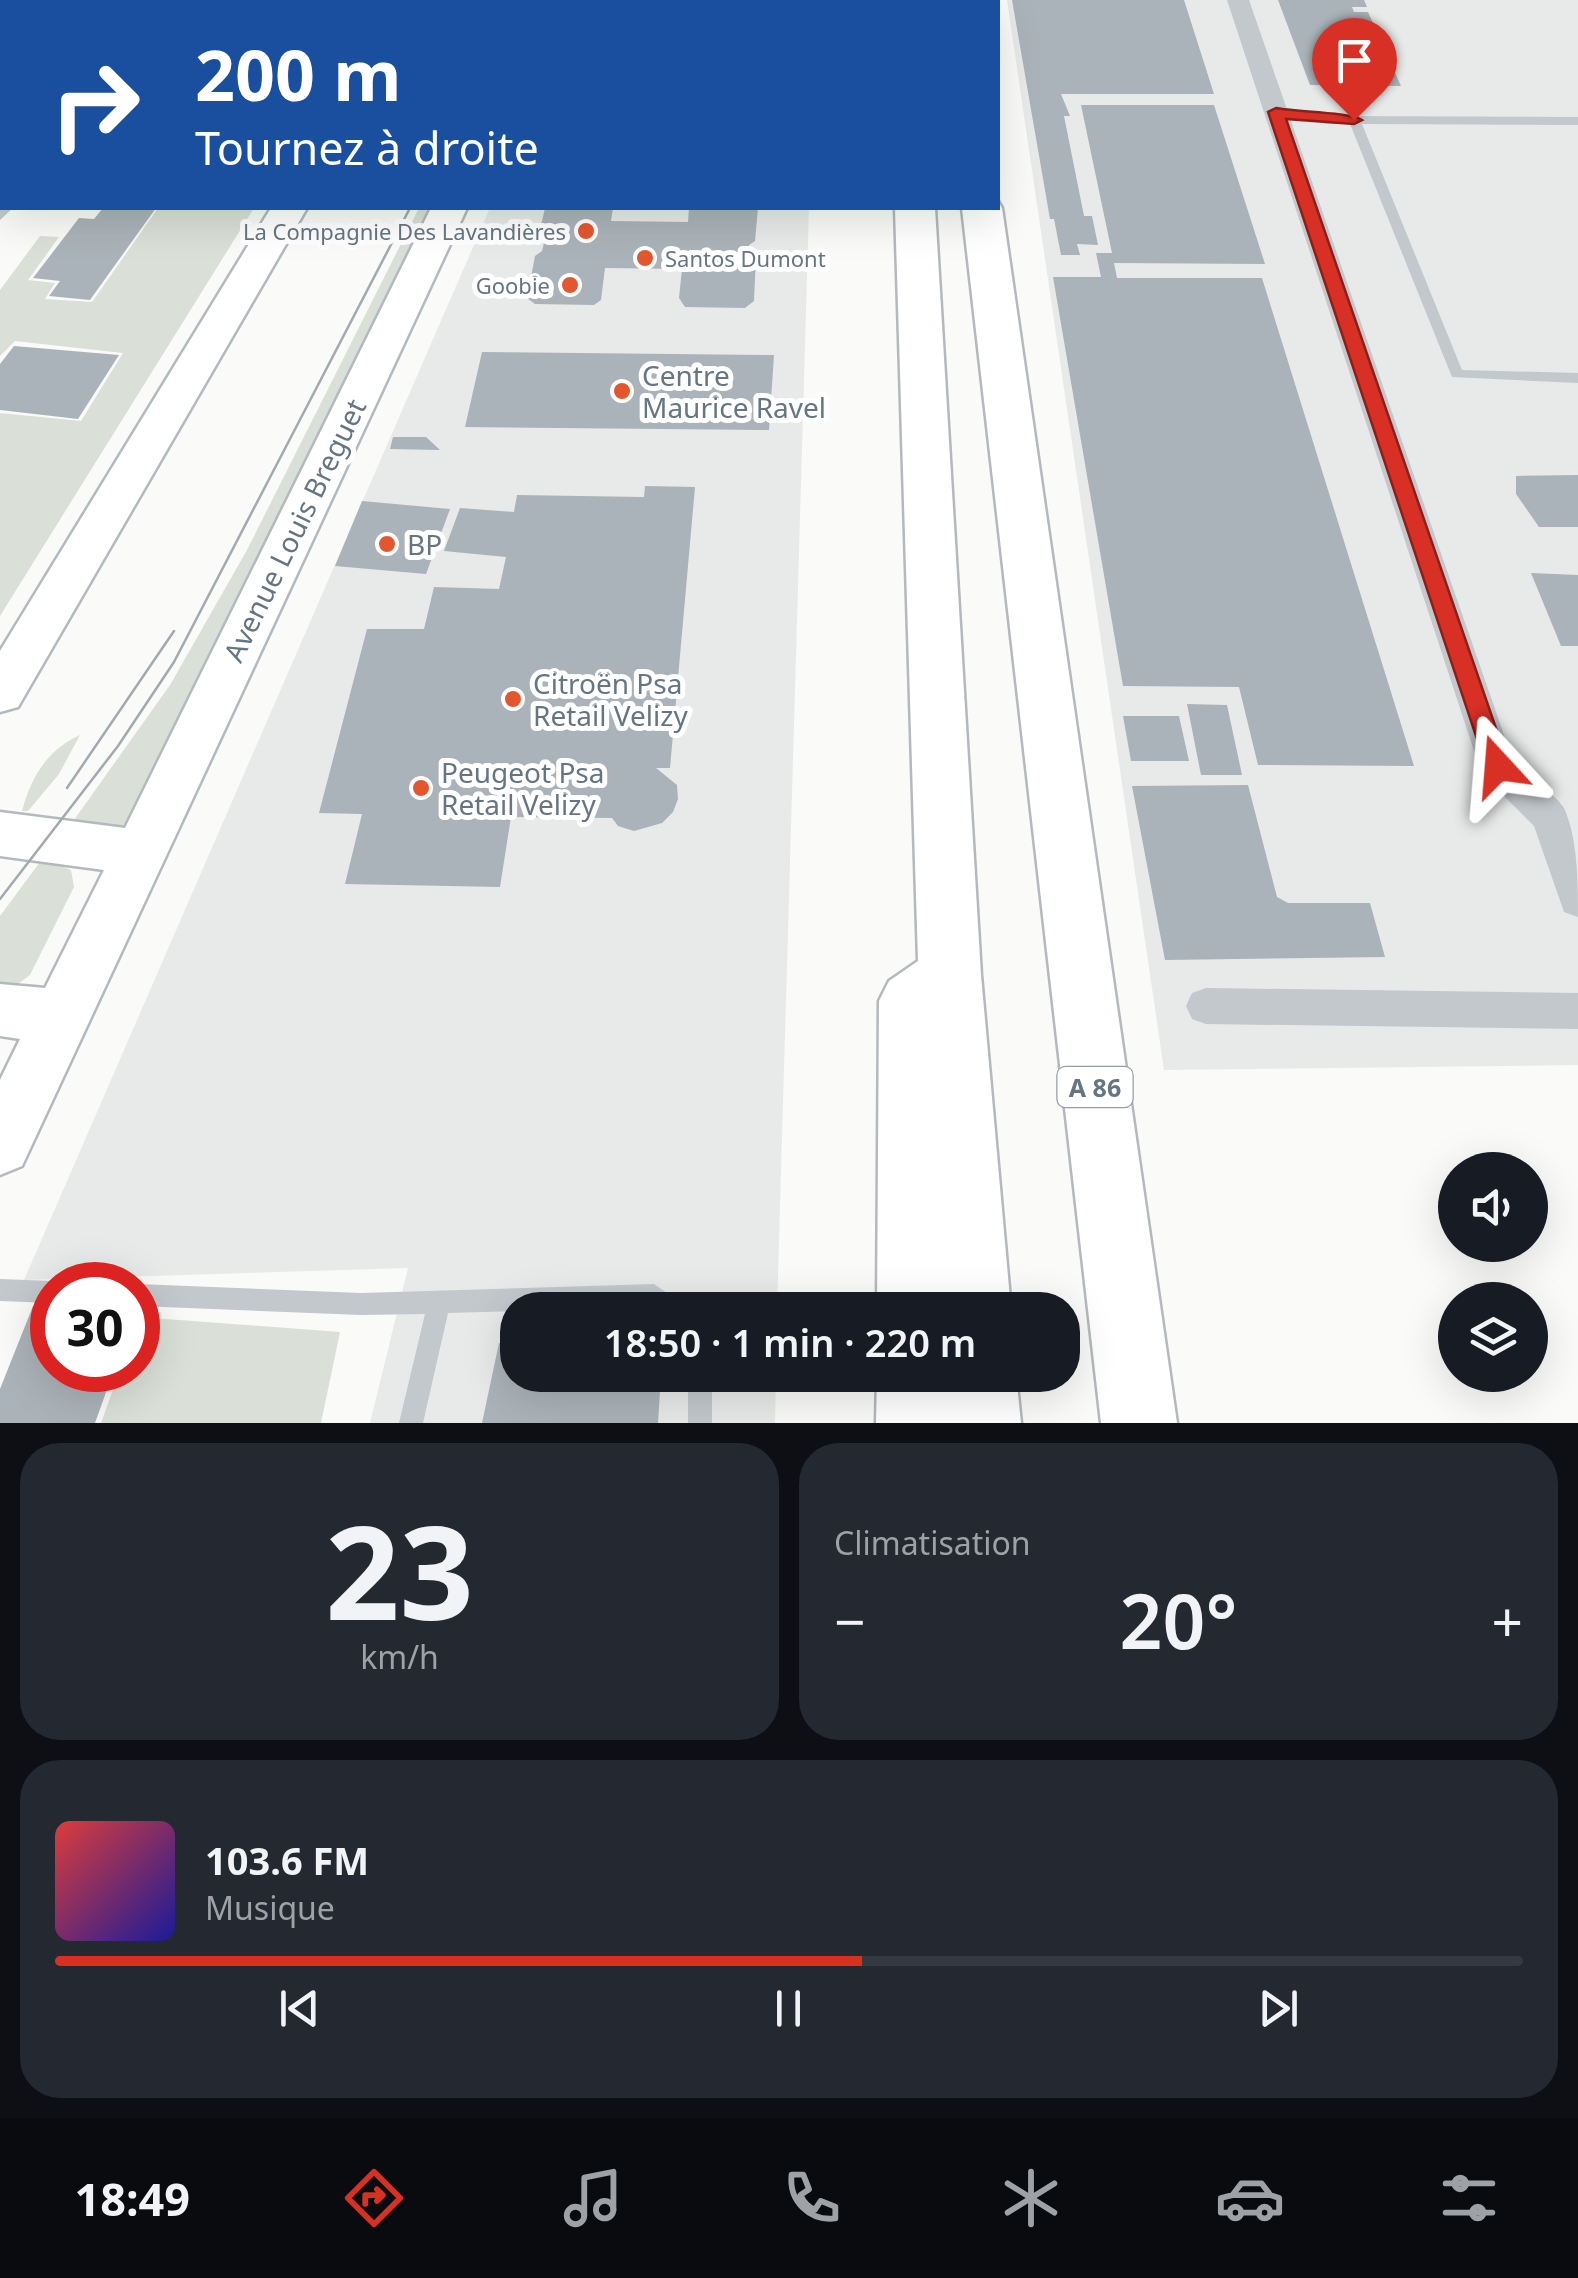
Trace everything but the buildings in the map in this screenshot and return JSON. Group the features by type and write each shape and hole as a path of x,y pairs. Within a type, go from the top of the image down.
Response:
{"highway":[{"path":"915,210 950,975 974,1292"},
{"name":"A 86","path":"982,210 1138,1423"},
{"path":"913,1292 911,1000 950,975"},
{"path":"914,1392 914,1423"},
{"path":"981,1392 983,1423"}],"main road":[{"path":"0,693 288,210"},
{"name":"Avenue Louis Breguet","path":"0,1145 448,210"},
{"path":"0,834 138,852"},
{"path":"0,1010 59,1016"}],"street":[{"path":"1238,0 1498,766 1550,818 1578,900"},
{"path":"1206,1006 1578,1011"}],"lane":[{"path":"1276,112 1310,119 1578,121"},
{"path":"1354,120 1457,374 1578,378"},
{"path":"0,1290 30,1291"},
{"path":"160,1296 361,1304 500,1301"},
{"path":"411,1423 440,1303"},
{"path":"700,1392 700,1423"}],"shaded area":[{"path":"1007,0 1578,0 1578,1065 1164,1070"},
{"path":"157,210 253,210 0,616 0,413 81,421 123,353 15,341 0,356 0,290 40,236 59,237 28,280 55,283 45,299 92,302"},
{"path":"418,210 434,210 133,826 129,830 69,827 170,685 247,550"},
{"path":"489,210 809,210 778,1292 500,1292 500,1392 776,1392 775,1423 370,1423 408,1268 160,1276 160,1262 32,1262"},
{"path":"80,735 59,774 28,811 22,811 42,766 59,748"},
{"path":"43,858 71,870 74,887 30,975 18,984 0,984 0,916"},
{"path":"160,1319 340,1332 321,1423 101,1423 112,1392 160,1392"}],"tram line":[{"path":"0,899 118,746 174,662 409,210"},
{"path":"67,788 174,631"}],"place":[{"name":"La Compagnie Des Lavandières","path":"586,231"},
{"name":"Santos Dumont","path":"645,258"},
{"name":"Goobie","path":"570,285"},
{"name":"Centre Maurice Ravel","path":"622,391"},
{"name":"BP","path":"387,544"},
{"name":"Citroën Psa Retail Velizy","path":"513,699"},
{"name":"Peugeot Psa Retail Velizy","path":"421,788"}],"route":[{"path":"1354,120 1310,119 1276,112 1498,766"}]}
